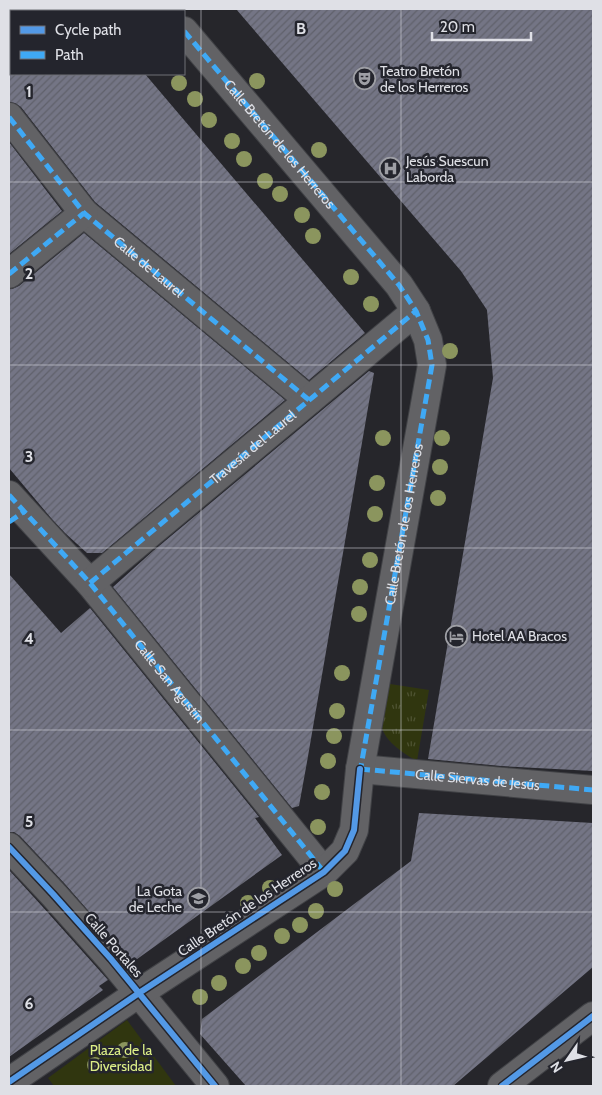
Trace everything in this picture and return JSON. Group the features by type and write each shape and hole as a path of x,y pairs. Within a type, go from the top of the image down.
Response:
{"street":[{"name":"Calle Bretón de los Herreros","path":"9,1082 139,993 324,872 345,851 354,830 360,769 432,365 428,340 416,311 399,285 185,32"},
{"name":"Calle de Laurel","path":"9,117 84,213 308,400"},
{"path":"9,274 84,213"},
{"name":"Travesía del Laurel","path":"90,583 416,311"},
{"name":"Calle San Agustín","path":"14,509 90,583 324,872"},
{"name":"Calle Siervas de Jesús","path":"360,769 593,790"},
{"name":"Calle Portales","path":"9,847 53,894 139,993 215,1086"},
{"path":"502,1086 593,1016"}],"green space":[{"path":"390,684 429,690 417,761 394,745 382,728 381,718 384,697 386,689"},
{"name":"Plaza de la Diversidad","path":"127,1020 176,1086 54,1086 48,1078"}],"building":[{"path":"236,9 593,9 593,771 501,766 428,759 493,378 487,310 461,271"},
{"path":"9,74 146,75 365,333 309,380 95,202 21,107 9,102"},
{"path":"9,142 62,211 9,254"},
{"path":"84,233 285,400 102,553 87,553 65,533 9,468 9,289 19,286"},
{"path":"369,371 374,373 307,762 299,806 292,808 113,587 153,551"},
{"path":"9,574 61,633 90,608 259,817 255,818 282,855 133,962 20,836 14,832 9,832"},
{"path":"419,813 593,823 593,967 453,1086 246,1086 200,1034 202,1019 411,861"},
{"path":"9,870 108,980 99,986 103,990 9,1057"}],"marked path":[{"path":"185,32 399,285 416,311 428,340 432,365 360,772"},
{"path":"9,117 84,213 309,400"},
{"path":"9,274 84,213"},
{"path":"90,583 416,311"},
{"path":"9,495 90,583 324,872"},
{"path":"9,522 25,511"},
{"path":"360,769 593,790"}],"cycle path":[{"path":"9,1082 139,993 324,872 345,851 354,830 360,769"},
{"path":"9,847 111,959 215,1086"},
{"path":"502,1086 593,1016"}],"place":[{"name":"Teatro Bretón de los Herreros","path":"364,79"},
{"name":"Jesús Suescun Laborda","path":"390,169"},
{"name":"Hotel AA Bracos","path":"456,636"},
{"name":"La Gota de Leche","path":"198,899"}]}
